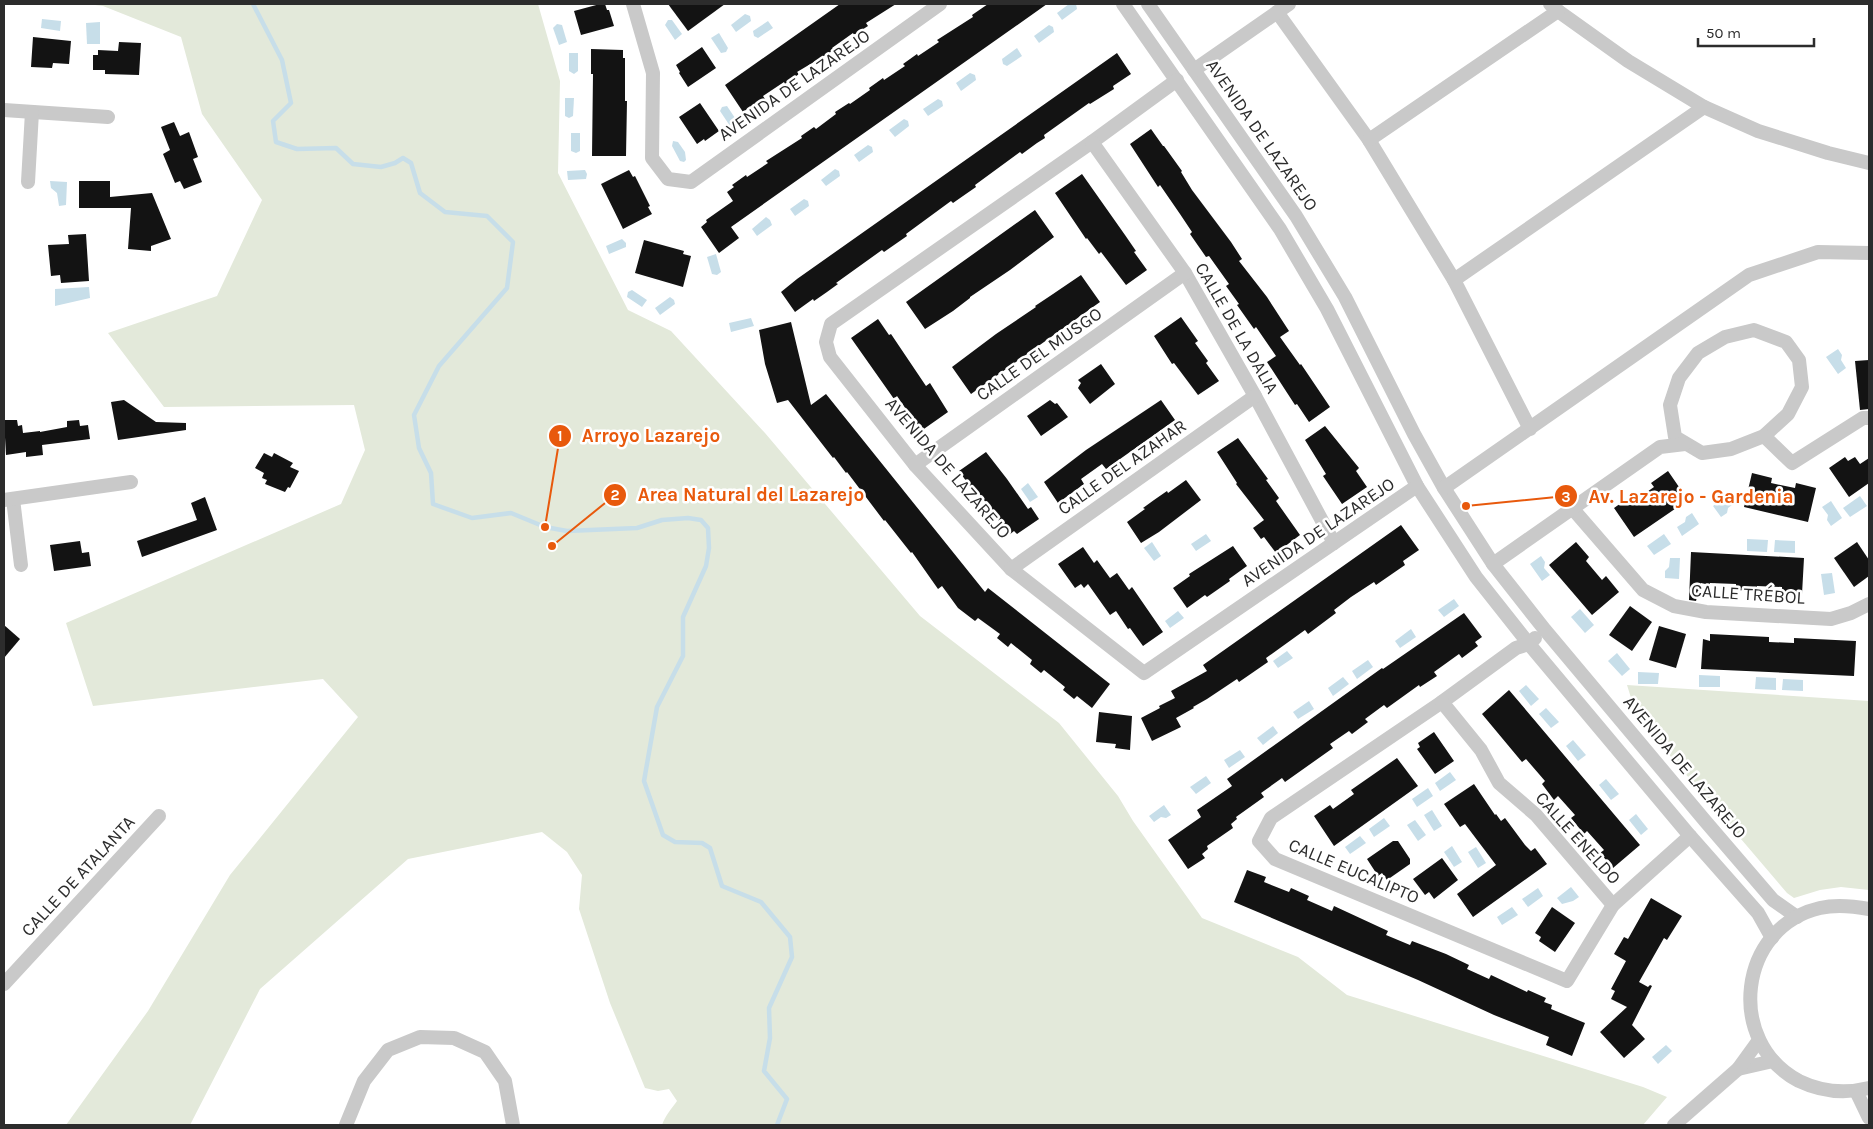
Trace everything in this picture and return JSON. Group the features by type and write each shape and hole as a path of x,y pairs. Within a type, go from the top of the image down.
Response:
{"street":[{"name":"AVENIDA DE LAZAREJO","path":"633,4 653,73 652,158 668,179 691,182 940,4"},
{"name":"AVENIDA DE LAZAREJO","path":"1123,4 1280,229 1327,309 1417,486 1476,576 1529,644 1690,836 1758,913 1772,938"},
{"name":"AVENIDA DE LAZAREJO","path":"1148,4 1296,216 1345,297 1414,434 1444,488 1493,564 1545,630 1773,900 1797,917"},
{"path":"1194,70 1283,8 1369,140 1454,280 1530,429"},
{"path":"1369,140 1554,8 1628,61 1704,107 1758,131 1828,153 1869,163"},
{"name":"AVENIDA DE LAZAREJO","path":"1177,80 1092,142 831,324 826,342 830,357 915,465 1011,569 1144,673 1417,486"},
{"path":"1454,280 1704,107"},
{"path":"4,110 108,117"},
{"path":"28,182 32,112"},
{"name":"CALLE DE LA DALIA","path":"1092,142 1185,273 1255,396 1334,543"},
{"path":"1444,488 1749,275 1818,252 1869,253"},
{"name":"CALLE DEL MUSGO","path":"915,465 1185,273"},
{"path":"1754,330 1786,342 1799,360 1802,387 1788,414 1764,436 1731,449 1702,453 1675,437 1670,405 1679,378 1698,353 1725,338 1754,330"},
{"name":"CALLE DEL AZAHAR","path":"1011,569 1255,396"},
{"path":"1764,436 1792,463 1863,418 1869,418"},
{"path":"1660,447 1672,421"},
{"path":"1493,564 1660,447 1685,444"},
{"path":"21,565 9,499 131,482"},
{"name":"CALLE TRÉBOL","path":"1572,508 1644,590 1674,606 1706,612 1831,619 1851,613 1869,604"},
{"name":"CALLE EUCALIPTO","path":"1545,630 1529,644 1516,648 1442,702 1271,818 1259,841 1275,859 1568,981 1613,905 1690,836"},
{"name":"CALLE ENELDO","path":"1442,702 1481,750 1499,784 1536,815 1613,905"},
{"name":"CALLE DE ATALANTA","path":"4,984 159,816"},
{"path":"1869,909 1844,905 1820,908 1797,917 1772,938 1757,961 1750,987 1751,1014 1759,1040 1773,1061 1790,1076 1811,1087 1833,1092 1863,1090 1869,1118"},
{"path":"346,1125 364,1081 388,1050 420,1036 454,1038 485,1052 505,1081 513,1125"},
{"path":"1674,1125 1738,1069 1759,1040"},
{"path":"1738,1069 1773,1061"}],"green space":[{"path":"87,4 538,4 560,81 558,173 628,310 671,331 765,433 920,616 1059,723 1118,796 1133,821 1202,918 1298,957 1347,995 1643,1087 1667,1097 1643,1125 662,1125 677,1101 669,1089 658,1091 645,1088 610,1003 579,909 582,875 567,852 542,832 408,859 260,989 190,1125 66,1125 148,1011 230,875 358,717 323,679 93,706 66,623 341,504 365,450 354,405 164,407 108,333 217,296 262,200 202,114 181,37 103,6"},
{"path":"1627,685 1869,701 1869,890 1841,887 1820,890 1794,898 1787,893 1637,717"}],"water":[{"path":"1069,4 1076,4 1077,9 1062,20 1057,13"},
{"path":"745,14 750,16 751,21 736,32 731,25"},
{"path":"42,19 61,21 60,31 41,28"},
{"path":"668,20 672,20 682,34 675,40 665,25"},
{"path":"768,21 773,28 758,38 754,36 753,31"},
{"path":"100,22 100,44 87,44 86,23"},
{"path":"557,24 562,25 567,42 559,45 553,28"},
{"path":"1049,25 1053,27 1054,32 1039,43 1034,36"},
{"path":"719,33 728,48 726,52 721,53 711,38"},
{"path":"1017,48 1022,56 1007,66 1003,64 1002,59"},
{"path":"569,53 578,53 578,71 574,74 569,71"},
{"path":"970,73 975,75 976,80 961,91 956,83"},
{"path":"565,98 574,98 573,116 569,118 565,116"},
{"path":"938,99 942,101 943,106 928,116 923,109"},
{"path":"727,106 737,121 730,126 720,111 722,107"},
{"path":"904,119 908,121 909,126 895,137 889,130"},
{"path":"571,133 580,133 580,151 576,153 571,151"},
{"path":"673,141 678,142 685,152 686,160 684,162 680,161 672,146"},
{"path":"868,145 872,147 873,152 859,162 854,155"},
{"path":"835,169 839,171 840,176 826,186 821,180"},
{"path":"585,170 587,174 586,179 568,180 567,171"},
{"path":"50,181 67,182 66,205 59,206 57,193 51,188"},
{"path":"804,199 808,201 809,206 795,216 790,209"},
{"path":"766,217 772,225 757,236 752,229"},
{"path":"622,239 626,243 626,247 609,254 606,246"},
{"path":"716,254 721,272 717,275 712,274 707,257"},
{"path":"89,287 90,298 55,306 55,289"},
{"path":"632,290 647,300 642,307 627,297 628,292"},
{"path":"670,297 674,300 675,304 660,315 655,308"},
{"path":"751,318 754,326 731,332 729,323"},
{"path":"1838,349 1842,355 1841,360 1846,368 1838,374 1826,357"},
{"path":"1028,483 1038,497 1030,502 1021,489"},
{"path":"1730,494 1736,502 1721,517 1713,506"},
{"path":"1860,496 1867,506 1850,517 1843,508"},
{"path":"1831,501 1842,518 1831,526 1827,520 1828,515 1822,507"},
{"path":"1692,513 1699,524 1682,536 1677,527 1685,522 1686,517"},
{"path":"1206,534 1211,541 1196,551 1191,544"},
{"path":"1664,534 1671,544 1654,555 1647,546"},
{"path":"1747,539 1768,540 1767,552 1747,551"},
{"path":"1775,540 1795,541 1795,553 1774,552"},
{"path":"1152,542 1161,556 1154,561 1144,548"},
{"path":"1541,556 1545,562 1544,568 1550,575 1542,581 1530,564"},
{"path":"1670,558 1680,558 1679,579 1665,578 1665,571 1669,567"},
{"path":"1832,573 1835,593 1824,595 1821,574"},
{"path":"1454,599 1459,606 1444,617 1438,610"},
{"path":"1580,609 1594,625 1585,633 1571,617"},
{"path":"1178,611 1184,618 1170,628 1165,621"},
{"path":"1411,629 1416,637 1400,648 1395,641"},
{"path":"1287,651 1293,658 1278,668 1273,661"},
{"path":"1617,653 1630,669 1622,676 1608,661"},
{"path":"1368,660 1373,667 1357,679 1352,671"},
{"path":"1638,672 1659,673 1658,684 1638,684"},
{"path":"1699,675 1720,676 1720,687 1699,687"},
{"path":"1343,677 1349,684 1333,696 1328,688"},
{"path":"1756,677 1776,678 1776,690 1755,689"},
{"path":"1783,679 1803,680 1803,691 1782,690"},
{"path":"1526,685 1539,699 1531,706 1519,691"},
{"path":"1309,701 1314,709 1298,719 1293,712"},
{"path":"1546,708 1559,722 1551,728 1539,714"},
{"path":"1273,726 1278,733 1263,745 1257,738"},
{"path":"1573,740 1586,755 1578,761 1566,746"},
{"path":"1240,750 1245,757 1229,768 1224,760"},
{"path":"1450,772 1456,780 1440,791 1435,783"},
{"path":"1206,776 1211,783 1196,794 1190,787"},
{"path":"1606,779 1619,794 1611,800 1599,785"},
{"path":"1428,788 1433,796 1417,807 1412,799"},
{"path":"1164,805 1171,815 1166,818 1161,817 1154,822 1149,816"},
{"path":"1432,810 1442,826 1434,831 1424,815"},
{"path":"1636,814 1648,829 1641,835 1629,820"},
{"path":"1384,818 1390,826 1374,837 1369,829"},
{"path":"1415,820 1426,835 1418,841 1407,825"},
{"path":"1360,836 1366,843 1350,854 1345,847"},
{"path":"1452,846 1462,862 1454,867 1444,852"},
{"path":"1476,847 1486,863 1478,868 1468,852"},
{"path":"1571,887 1579,897 1562,904 1557,898"},
{"path":"1538,888 1543,896 1528,907 1522,899"},
{"path":"1512,907 1518,915 1502,925 1497,917"},
{"path":"1666,1045 1672,1051 1658,1064 1652,1057"}],"building":[{"path":"605,4 607,10 609,10 614,26 581,35 574,11"},
{"path":"668,4 725,4 688,31"},
{"path":"840,4 896,4 866,23 868,26 854,35 853,33 832,48 834,50 797,72 799,74 785,84 784,82 763,96 765,99 751,109 750,107 743,112 725,85"},
{"path":"988,4 1047,4 731,227 739,238 719,253 701,227 707,222 706,220 733,201 727,192 734,187 732,185 768,163 766,161 802,138 801,136 814,127 816,129 836,114 835,112 870,90 869,88 883,78 884,80 905,66 903,64 917,54 918,56 939,42 937,40 973,17 972,15"},
{"path":"33,37 71,41 69,64 53,63 52,68 31,67"},
{"path":"119,42 141,43 139,75 105,74 105,70 93,70 93,55 98,55 98,50 118,51"},
{"path":"702,47 716,68 688,87 676,65"},
{"path":"591,49 623,50 623,58 625,58 625,101 627,101 626,156 592,156 593,74 591,74"},
{"path":"1117,53 1131,74 1113,86 1114,89 1089,103 1044,135 1045,138 1022,154 1020,152 975,185 976,187 953,203 951,201 906,234 907,236 884,252 882,250 836,283 838,284 827,292 795,312 781,292 797,279"},
{"path":"700,103 719,131 697,144 679,117"},
{"path":"174,122 180,136 189,132 198,157 193,159 202,182 184,189 180,181 175,183 163,154 170,150 161,127"},
{"path":"1151,129 1182,171 1192,190 1231,242 1242,259 1239,261 1267,297 1289,331 1280,337 1330,407 1309,422 1297,404 1295,405 1267,362 1276,356 1256,327 1254,329 1237,305 1239,304 1226,286 1229,284 1209,256 1206,257 1190,234 1192,232 1180,214 1160,185 1158,187 1130,144"},
{"path":"629,170 633,177 635,176 652,214 623,229 601,184"},
{"path":"1082,174 1136,251 1134,252 1147,270 1126,285 1101,252 1099,254 1086,239 1055,193"},
{"path":"79,181 110,181 110,197 152,193 171,239 151,246 151,251 128,249 131,208 79,208"},
{"path":"1035,210 1054,237 953,311 925,329 906,302"},
{"path":"86,234 89,281 61,283 60,275 51,276 48,245 69,244 68,235"},
{"path":"644,240 684,251 683,254 691,256 683,287 635,273"},
{"path":"1081,275 1100,302 971,394 952,367"},
{"path":"1181,317 1198,341 1195,343 1219,381 1198,395 1174,363 1172,364 1154,336"},
{"path":"878,319 889,335 891,334 926,386 930,383 948,412 921,431 897,396 894,399 851,338"},
{"path":"791,322 811,405 826,394 985,592 988,588 1110,684 1092,708 1077,696 1074,699 1063,690 1065,687 1044,670 1041,673 1030,664 1032,660 1011,643 1008,647 997,638 1000,634 978,618 975,621 958,608 942,586 938,589 912,552 884,521 788,400 777,403 765,364 759,330"},
{"path":"1869,360 1869,409 1860,410 1855,361"},
{"path":"1101,364 1115,384 1090,404 1078,388 1081,383 1078,380"},
{"path":"124,400 156,422 186,423 186,430 118,440 111,402"},
{"path":"1050,400 1055,404 1057,403 1068,417 1041,436 1027,416"},
{"path":"1161,400 1175,420 1106,469 1102,464 1081,479 1084,484 1058,503 1044,482 1086,450"},
{"path":"4,420 17,420 18,426 22,425 23,433 67,427 67,421 79,420 80,426 88,425 90,439 42,445 43,455 26,457 26,452 6,455"},
{"path":"1325,426 1359,468 1356,471 1367,487 1342,504 1323,476 1326,474 1305,440"},
{"path":"1238,438 1268,479 1266,480 1279,498 1276,501 1300,535 1276,553 1264,537 1261,539 1253,528 1264,520 1236,484 1217,452"},
{"path":"986,452 1028,509 1031,507 1039,519 1017,534 1014,531 1009,535 979,493 976,495 959,471"},
{"path":"264,453 272,457 274,453 293,463 290,467 299,471 290,488 288,487 285,492 265,484 267,480 262,478 264,473 255,468"},
{"path":"1845,457 1848,461 1855,457 1860,464 1869,458 1869,483 1849,497 1829,468"},
{"path":"1668,471 1688,500 1634,537 1614,508 1631,496 1634,501 1654,487 1651,483"},
{"path":"1752,473 1772,478 1771,483 1795,488 1796,483 1816,488 1808,522 1744,507"},
{"path":"1186,480 1201,500 1159,532 1141,543 1127,522 1154,500"},
{"path":"205,497 217,530 142,557 137,541 197,520 191,503"},
{"path":"1401,525 1419,550 1403,561 1405,565 1376,585 1374,582 1351,597 1334,610 1336,613 1308,634 1305,630 1266,658 1268,662 1239,682 1237,679 1176,718 1181,727 1152,741 1141,718 1175,698 1171,691 1207,671 1203,665"},
{"path":"80,541 82,553 89,552 91,566 54,571 50,545"},
{"path":"1576,542 1589,557 1586,561 1602,580 1606,576 1619,592 1592,615 1549,565"},
{"path":"1857,542 1869,560 1869,576 1854,587 1834,558"},
{"path":"1233,546 1247,566 1229,579 1230,581 1187,608 1173,588 1190,576 1189,574"},
{"path":"1083,547 1094,563 1097,560 1110,578 1117,573 1129,590 1132,587 1163,632 1143,646 1116,611 1110,615 1088,584 1084,588 1081,584 1075,588 1058,564"},
{"path":"1691,552 1804,558 1802,594 1782,593 1782,587 1757,586 1757,591 1736,590 1736,584 1710,583 1710,585 1701,583 1696,601 1689,600"},
{"path":"1630,606 1652,622 1632,651 1609,635"},
{"path":"1464,613 1482,637 1475,642 1478,646 1462,658 1459,654 1434,672 1437,676 1420,687 1419,685 1387,708 1384,705 1365,719 1368,722 1352,734 1349,731 1330,744 1333,748 1285,782 1282,778 1261,793 1264,797 1236,817 1237,819 1231,824 1233,828 1207,846 1208,849 1202,854 1205,858 1188,869 1168,840 1201,817 1197,810 1232,786 1227,779 1382,668"},
{"path":"4,625 20,639 4,658"},
{"path":"1659,626 1686,634 1676,668 1649,660"},
{"path":"1710,634 1769,637 1769,642 1794,643 1794,638 1856,641 1854,676 1701,669 1703,639 1710,641"},
{"path":"1509,690 1640,845 1613,868 1600,853 1604,850 1587,831 1584,834 1571,818 1575,815 1558,796 1554,800 1542,784 1545,781 1526,759 1522,762 1482,714"},
{"path":"1099,712 1132,716 1130,750 1115,748 1116,744 1096,742"},
{"path":"1434,732 1454,761 1435,774 1417,749 1420,747 1418,743"},
{"path":"1397,758 1418,786 1334,846 1314,816 1330,805 1333,809 1354,794 1351,790"},
{"path":"1474,784 1495,815 1501,821 1505,818 1525,845 1531,851 1535,848 1547,864 1473,917 1457,894 1496,865 1465,824 1460,827 1444,804"},
{"path":"1393,841 1398,841 1410,859 1410,864 1387,880 1382,873 1378,876 1367,859"},
{"path":"1442,858 1458,880 1434,899 1429,892 1425,895 1413,879"},
{"path":"1247,870 1266,877 1264,882 1289,892 1291,888 1309,896 1307,900 1332,911 1334,906 1388,931 1386,935 1410,945 1412,941 1446,954 1469,965 1467,969 1489,979 1491,975 1527,992 1528,990 1546,998 1544,1002 1552,1005 1551,1009 1585,1023 1572,1056 1546,1045 1549,1037 1234,902"},
{"path":"1651,898 1682,916 1667,940 1664,938 1639,982 1648,987 1652,986 1632,1025 1645,1039 1624,1058 1600,1032 1627,1007 1611,999 1615,991 1611,989 1626,961 1614,954 1624,937 1628,939"},
{"path":"1552,907 1575,923 1555,952 1539,941 1541,937 1535,933"}],"waterway":[{"path":"253,4 282,60 291,103 273,121 276,142 297,149 336,148 353,164 381,167 395,163 403,158 411,163 420,193 445,212 487,216 513,242 507,288 439,366 414,415 419,448 431,473 433,504 472,518 511,513 545,527 567,531 637,528 662,520 688,518 701,520 708,528 709,548 706,566 683,617 683,656 657,707 644,781 663,835 675,842 702,843 710,848 722,886 761,902 790,937 792,957 769,1008 770,1038 764,1071 787,1099 777,1125"}],"place":[{"name":"Av. Lazarejo - Gardenia","path":"1466,506"},
{"name":"Arroyo Lazarejo","path":"545,527"},
{"name":"Area Natural del Lazarejo","path":"552,546"}]}
